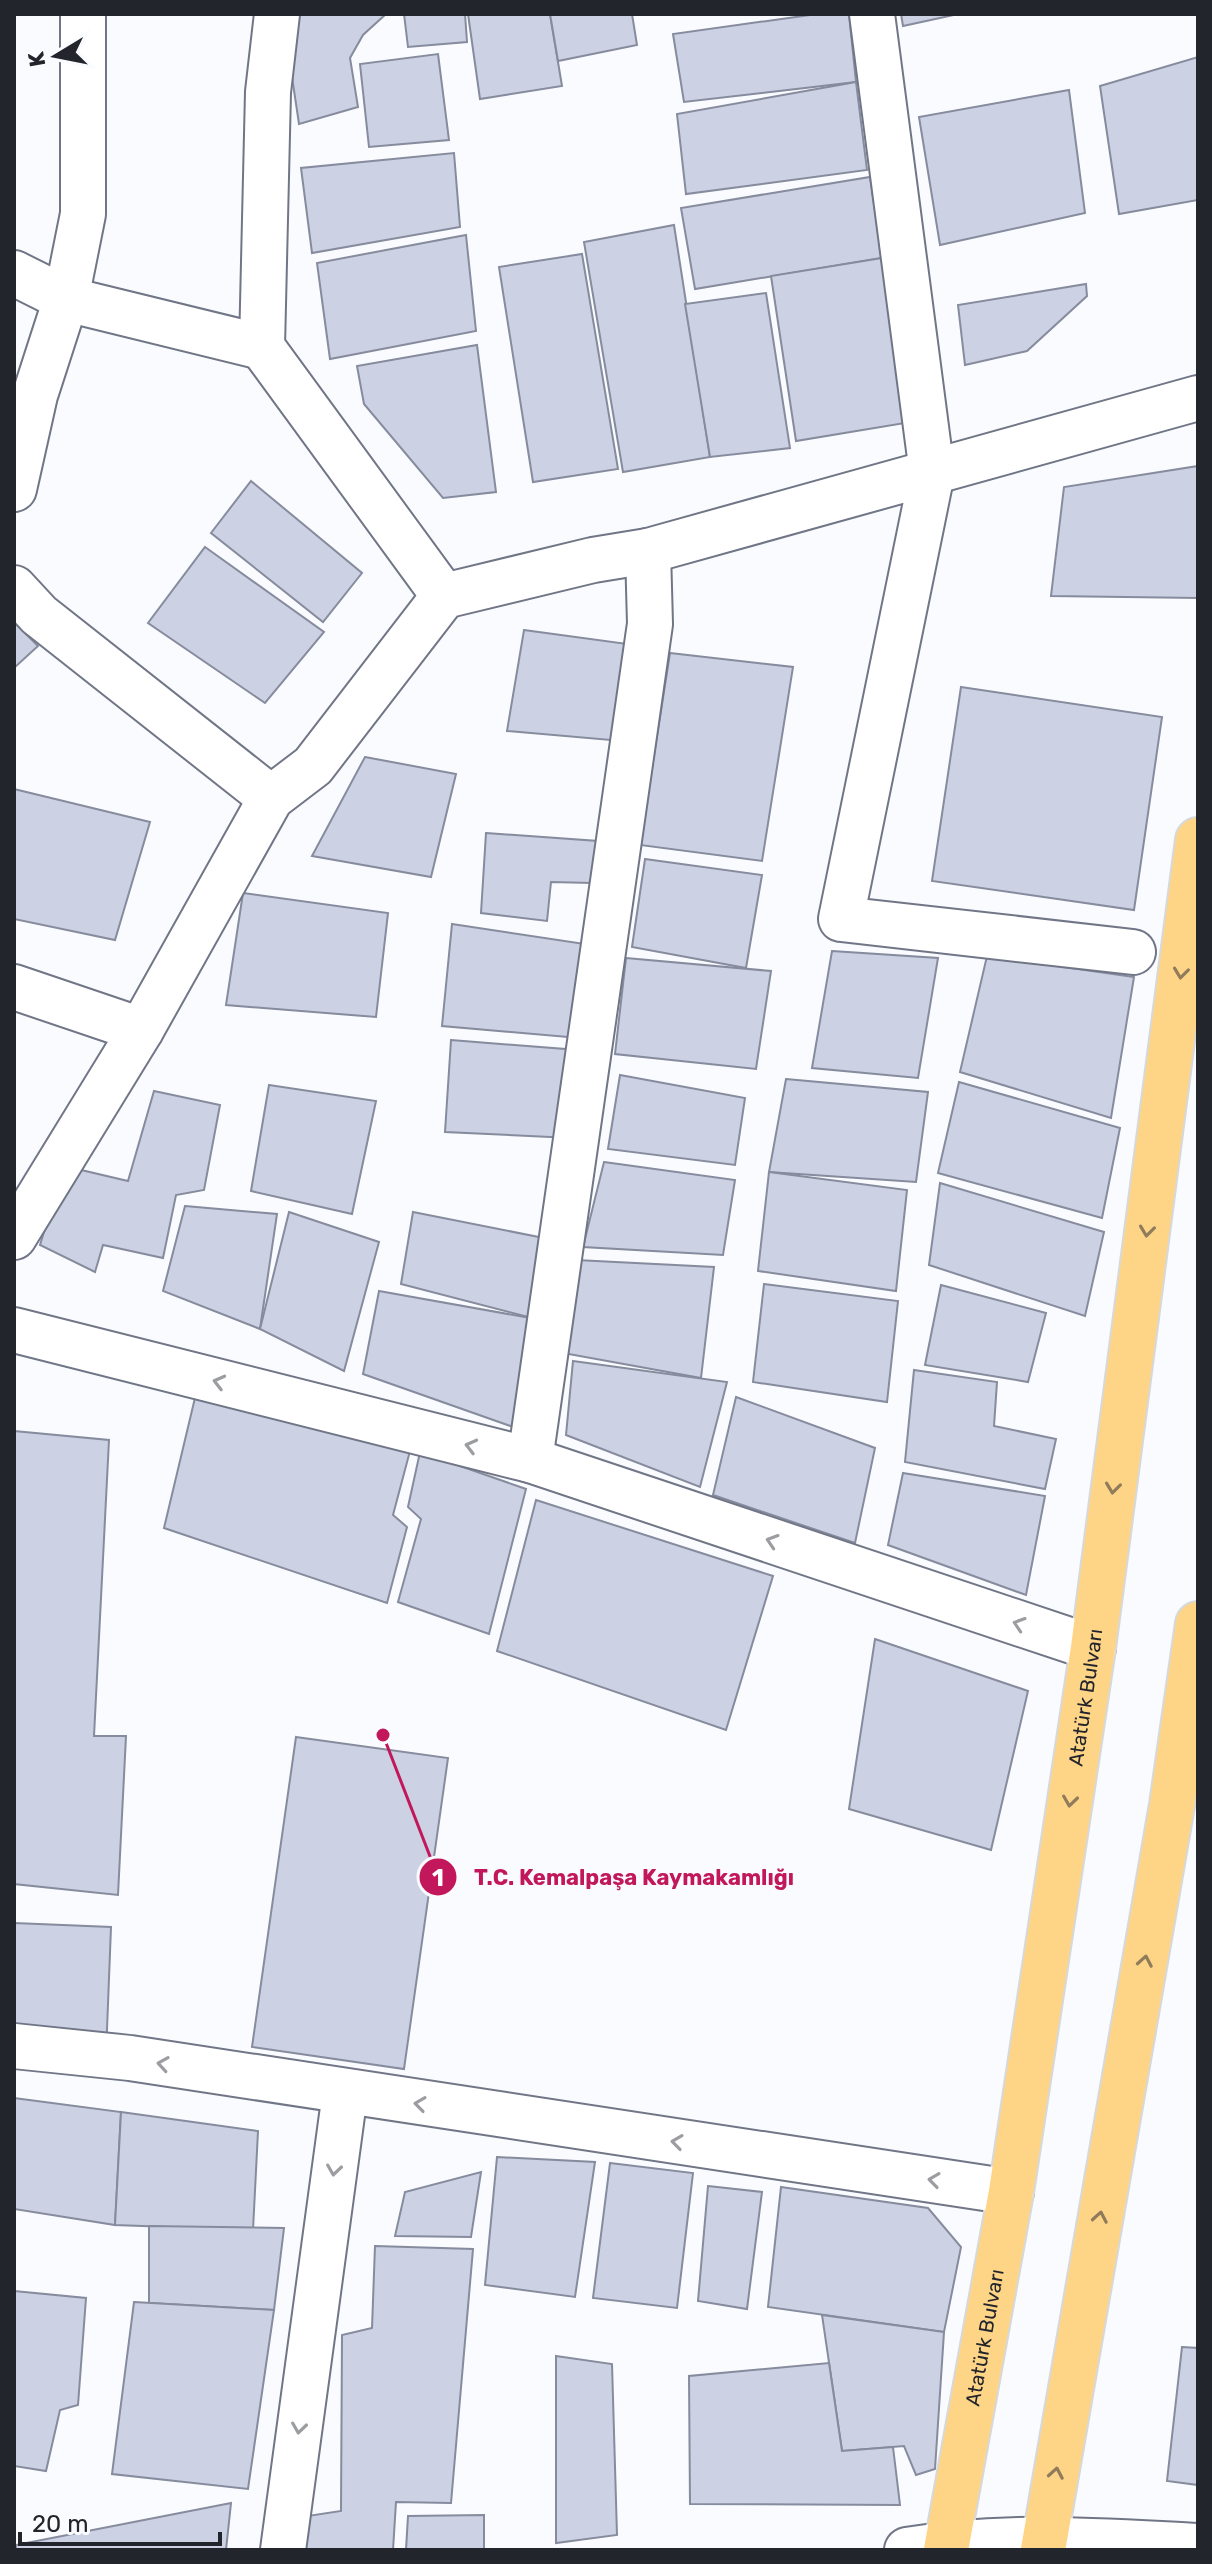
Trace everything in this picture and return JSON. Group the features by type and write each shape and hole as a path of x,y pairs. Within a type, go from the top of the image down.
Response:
{"main road":[{"name":"Atatürk Bulvarı","path":"933,2548 1011,2192 1093,1648 1198,840"},
{"path":"1044,2544 1185,1807 1198,1624"}],"street":[{"path":"14,489 35,395 66,299 83,214 83,14"},
{"path":"277,14 268,92 262,347 444,596"},
{"path":"872,14 932,473 841,919 1133,952"},
{"path":"14,273 66,299 262,347"},
{"path":"14,1237 141,1030 271,798 313,766 444,596 593,560 648,551 1198,398"},
{"path":"530,1460 650,624 648,551"},
{"path":"14,588 39,615 271,798"},
{"path":"14,987 141,1030"},
{"path":"14,1330 530,1460 1093,1648"},
{"path":"14,2046 130,2058 1011,2192"},
{"path":"283,2550 345,2093"},
{"path":"933,2548 1044,2544 1198,2546"}],"building":[{"path":"297,14 386,14 363,35 350,58 358,107 299,124 288,50"},
{"path":"404,14 465,14 467,42 408,47"},
{"path":"468,14 550,14 562,86 480,99"},
{"path":"550,14 632,14 637,45 558,61"},
{"path":"817,14 849,14 856,82 684,102 673,34"},
{"path":"901,14 954,14 954,15 903,26"},
{"path":"438,54 449,140 369,147 360,64"},
{"path":"1198,57 1198,200 1119,214 1100,86"},
{"path":"856,82 867,170 686,194 677,114"},
{"path":"1069,90 1085,213 940,245 919,117"},
{"path":"454,153 460,227 312,253 301,168"},
{"path":"870,177 882,258 695,289 681,208"},
{"path":"674,225 710,457 623,472 584,242"},
{"path":"466,235 476,331 330,359 317,263"},
{"path":"582,254 618,469 533,482 499,267"},
{"path":"882,258 905,423 796,441 771,276"},
{"path":"1086,284 1087,296 1027,351 965,365 958,305"},
{"path":"766,293 790,448 710,457 685,304"},
{"path":"477,345 496,492 443,498 364,404 357,366"},
{"path":"1198,466 1198,598 1051,596 1064,487"},
{"path":"251,481 362,573 323,622 211,533"},
{"path":"205,547 324,632 265,703 148,623"},
{"path":"14,622 38,646 14,668"},
{"path":"524,630 635,645 622,741 507,731"},
{"path":"670,653 793,667 762,861 640,845"},
{"path":"961,687 1162,717 1134,910 932,881"},
{"path":"365,757 456,774 431,877 312,856"},
{"path":"14,789 150,822 115,940 14,919"},
{"path":"486,833 598,841 592,883 551,882 547,921 481,913"},
{"path":"645,859 762,875 746,968 632,947"},
{"path":"243,893 388,913 376,1017 226,1005"},
{"path":"452,924 598,946 579,1038 442,1026"},
{"path":"832,951 938,958 918,1078 812,1068"},
{"path":"987,956 1134,977 1111,1118 960,1072"},
{"path":"626,958 771,971 756,1069 615,1054"},
{"path":"451,1040 578,1050 571,1138 445,1132"},
{"path":"620,1075 745,1098 735,1165 608,1149"},
{"path":"786,1079 928,1092 916,1182 769,1172"},
{"path":"959,1082 1120,1128 1102,1218 938,1173"},
{"path":"269,1085 376,1101 352,1214 251,1191"},
{"path":"154,1091 220,1105 204,1190 176,1195 163,1258 103,1245 95,1272 40,1245 64,1166 128,1181"},
{"path":"604,1162 735,1180 723,1255 583,1247"},
{"path":"769,1172 907,1190 896,1291 758,1271"},
{"path":"940,1183 1104,1232 1085,1316 929,1265"},
{"path":"185,1206 277,1214 260,1329 163,1291"},
{"path":"289,1212 379,1242 344,1371 260,1329"},
{"path":"413,1212 559,1241 536,1319 401,1284"},
{"path":"576,1260 714,1267 701,1378 563,1353"},
{"path":"764,1284 898,1301 887,1402 753,1382"},
{"path":"941,1285 1046,1313 1028,1382 925,1365"},
{"path":"379,1291 536,1319 516,1428 363,1374"},
{"path":"573,1361 727,1382 700,1487 566,1435"},
{"path":"914,1370 997,1382 994,1426 1056,1439 1045,1489 905,1462"},
{"path":"199,1381 410,1451 393,1515 407,1527 387,1603 164,1528"},
{"path":"736,1397 875,1448 855,1543 713,1495"},
{"path":"14,1431 109,1440 94,1736 126,1736 118,1895 14,1884"},
{"path":"420,1452 526,1489 489,1634 398,1602 421,1519 408,1507"},
{"path":"903,1473 1045,1496 1026,1595 888,1545"},
{"path":"536,1500 773,1576 726,1730 497,1651"},
{"path":"875,1639 1028,1691 991,1850 849,1809"},
{"path":"296,1737 448,1758 404,2069 252,2047"},
{"path":"14,1923 111,1927 106,2055 14,2033"},
{"path":"14,2098 121,2112 115,2225 14,2209"},
{"path":"121,2112 258,2131 253,2230 115,2225"},
{"path":"497,2157 595,2162 575,2297 485,2285"},
{"path":"610,2163 693,2173 677,2308 593,2298"},
{"path":"481,2172 471,2237 395,2236 405,2192"},
{"path":"708,2186 762,2192 747,2309 698,2301"},
{"path":"781,2187 928,2208 961,2247 944,2332 768,2307"},
{"path":"149,2226 284,2228 274,2310 149,2303"},
{"path":"375,2246 473,2249 451,2503 396,2502 393,2550 299,2550 301,2517 341,2511 342,2335 372,2328"},
{"path":"14,2291 86,2298 78,2405 60,2410 46,2471 14,2466"},
{"path":"134,2302 274,2310 248,2489 112,2474"},
{"path":"822,2315 944,2332 935,2469 916,2475 904,2446 842,2451"},
{"path":"1182,2347 1198,2348 1198,2485 1167,2481"},
{"path":"556,2356 612,2364 617,2535 556,2543"},
{"path":"829,2363 842,2451 893,2447 900,2505 690,2504 689,2376"},
{"path":"231,2503 226,2550 16,2550 16,2545"},
{"path":"484,2515 484,2550 406,2550 408,2516"}],"place":[{"name":"T.C. Kemalpaşa Kaymakamlığı","path":"383,1735"}]}
